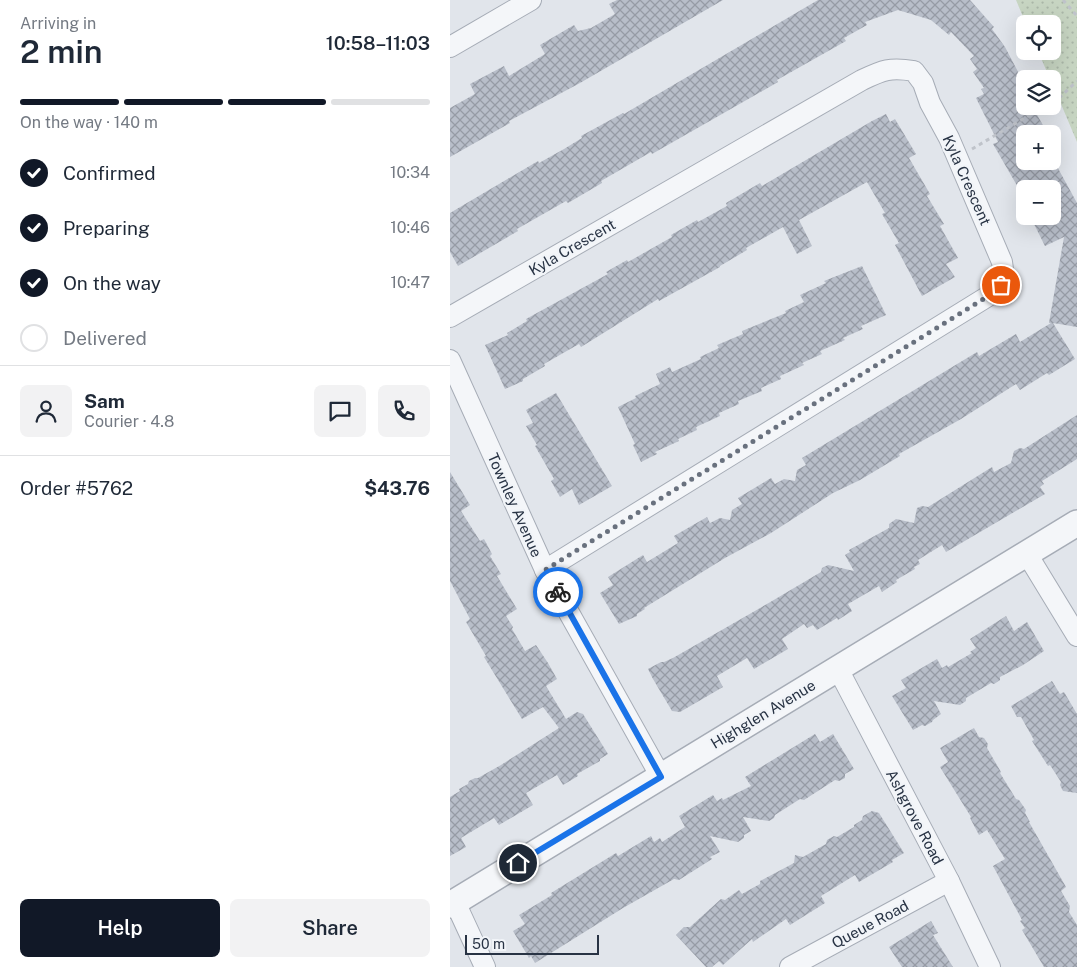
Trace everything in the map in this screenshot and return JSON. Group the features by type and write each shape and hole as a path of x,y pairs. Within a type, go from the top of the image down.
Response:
{"street":[{"path":"450,47 531,0"},
{"name":"Kyla Crescent","path":"450,317 862,80 884,70 900,69 914,71 923,83 930,103 949,138 1002,262 1004,273 1001,285 990,295 545,570"},
{"name":"Townley Avenue","path":"450,360 545,570 661,777"},
{"name":"Highglen Avenue","path":"452,904 1077,523"},
{"path":"1027,554 1077,636"},
{"name":"Ashgrove Road","path":"838,669 949,882 990,967"},
{"name":"Queue Road","path":"790,967 949,882"},
{"path":"452,904 484,967"}],"path":[{"path":"1063,0 1077,16"},
{"path":"1061,96 1077,81"},
{"path":"957,158 1030,115"}],"green space":[{"path":"1016,0 1077,0 1077,142 1061,104 1061,70 1046,70 1042,60 1061,60 1061,15 1022,15"}],"building":[{"path":"617,0 723,0 580,83 509,121 510,123 450,157 450,108 475,94 470,84 504,66 509,76 545,54 540,45 574,25 578,31 591,28 615,14 609,4"},
{"path":"818,0 970,0 994,27 992,29 1005,47 1017,70 1016,115 1037,115 1043,125 1016,125 1016,170 1059,170 1077,203 1077,327 1053,323 1075,359 1049,375 1047,373 1020,390 1016,384 961,419 899,454 900,456 860,480 833,493 771,533 725,558 644,608 637,616 619,624 600,593 613,585 608,577 643,555 647,562 678,543 674,536 707,517 710,523 720,518 730,520 732,510 742,504 738,498 771,478 775,484 784,479 795,481 797,470 806,465 802,458 977,352 979,356 1016,334 1020,342 1051,323 1049,323 1064,237 1045,246 1034,225 1061,225 1061,180 1016,180 1016,184 993,144 998,142 976,98 984,94 981,89 984,88 973,72 977,69 970,59 974,56 951,32 949,35 931,20 898,10 865,22 867,25 844,38 846,41 777,80 778,82 652,154 651,152 568,203 566,201 517,229 518,231 458,266 450,252 450,213 538,161 539,163 564,149 582,138 581,136 624,114"},
{"path":"886,114 890,122 895,119 916,154 909,158 930,194 927,196 944,224 940,226 958,258 946,264 955,277 922,296 895,245 899,243 882,214 885,213 867,182 799,220 812,246 797,254 783,227 746,248 747,250 720,267 659,301 658,299 581,347 579,344 544,364 545,366 523,379 523,381 505,389 485,345 508,335 507,333 527,321 526,319 608,274 606,272 672,237 671,235 697,220 698,222 727,206 726,203 760,183 762,186"},
{"path":"862,266 886,315 861,326 863,329 843,338 845,340 820,351 822,354 780,376 781,379 761,388 762,391 738,401 739,404 719,413 720,416 696,427 697,430 655,452 657,454 641,462 618,407 660,384 656,374 670,367 672,372 701,359 700,357 719,348 717,345 743,334 742,331 786,313 785,311 804,302 800,295 826,283 824,281"},
{"path":"556,393 612,486 579,505 572,489 560,497 551,481 554,479 526,426 533,423 526,410"},
{"path":"1077,415 1077,459 1042,481 1044,484 1040,487 1045,494 946,552 942,545 918,560 920,564 914,567 915,569 896,580 897,582 882,592 879,586 848,604 852,611 838,620 837,618 817,630 813,625 807,628 804,624 782,639 788,649 754,669 747,658 717,676 723,687 680,712 672,711 648,669 673,658 767,604 821,572 822,568 828,565 854,571 845,555 850,552 849,550 889,528 889,524 896,519 914,523 917,508 922,506 928,507 992,467 994,472 1011,463 1014,451 1020,448 1024,449"},
{"path":"450,472 470,505 461,511 480,541 484,539 492,554 490,556 501,574 497,576 517,609 506,616 513,627 512,629 525,651 536,645 548,663 557,679 546,686 566,719 577,712 583,714 608,754 563,785 557,775 526,793 533,805 499,825 494,818 461,838 466,847 450,856 450,797 460,791 459,789 468,784 469,781 501,765 559,728 543,707 522,719 484,657 486,656 466,622 470,619 450,581"},
{"path":"1006,616 1014,631 1027,622 1044,651 1000,677 1000,680 994,684 991,683 966,698 966,701 960,705 934,701 941,714 925,726 922,725 913,730 892,696 906,688 901,680 937,659 942,668 947,665 948,667 972,653 970,652 976,648 970,639"},
{"path":"1052,681 1060,694 1064,692 1077,714 1077,793 1063,791 1060,785 1061,782 1032,741 1034,740 1021,717 1017,717 1011,706"},
{"path":"974,728 979,737 984,738 988,744 987,748 1000,773 1016,799 1019,800 1026,810 1025,813 1029,822 1066,887 1061,891 1070,906 1069,912 1077,925 1077,967 1044,967 1022,930 1025,928 1020,921 1022,920 993,866 1005,859 987,830 979,835 971,817 940,767 948,762 940,748"},
{"path":"815,734 820,742 833,734 854,769 845,774 845,778 839,781 835,780 804,800 800,799 769,821 743,817 751,831 738,842 710,836 720,852 710,857 712,859 679,880 674,879 623,908 535,963 531,956 529,958 513,931 525,924 519,915 616,853 618,856 651,836 654,842 660,838 662,842 685,827 679,816 713,795 717,801 722,798 723,800 751,786 745,777"},
{"path":"872,811 879,813 904,853 892,860 893,862 859,882 855,875 821,896 825,903 790,925 786,919 753,942 752,939 723,965 719,961 712,967 706,967 676,935 684,927 690,927 721,899 725,900 739,890 742,894 760,884 760,881 794,863 795,855 803,857 826,844 827,840 834,836 837,837 854,827 854,825 862,820 863,816"},
{"path":"931,921 938,933 933,935 953,967 902,967 889,947"}],"way so far":[{"path":"558,592 545,570 990,295 1001,285"}],"route":[{"path":"518,863 661,777 558,592"}]}
